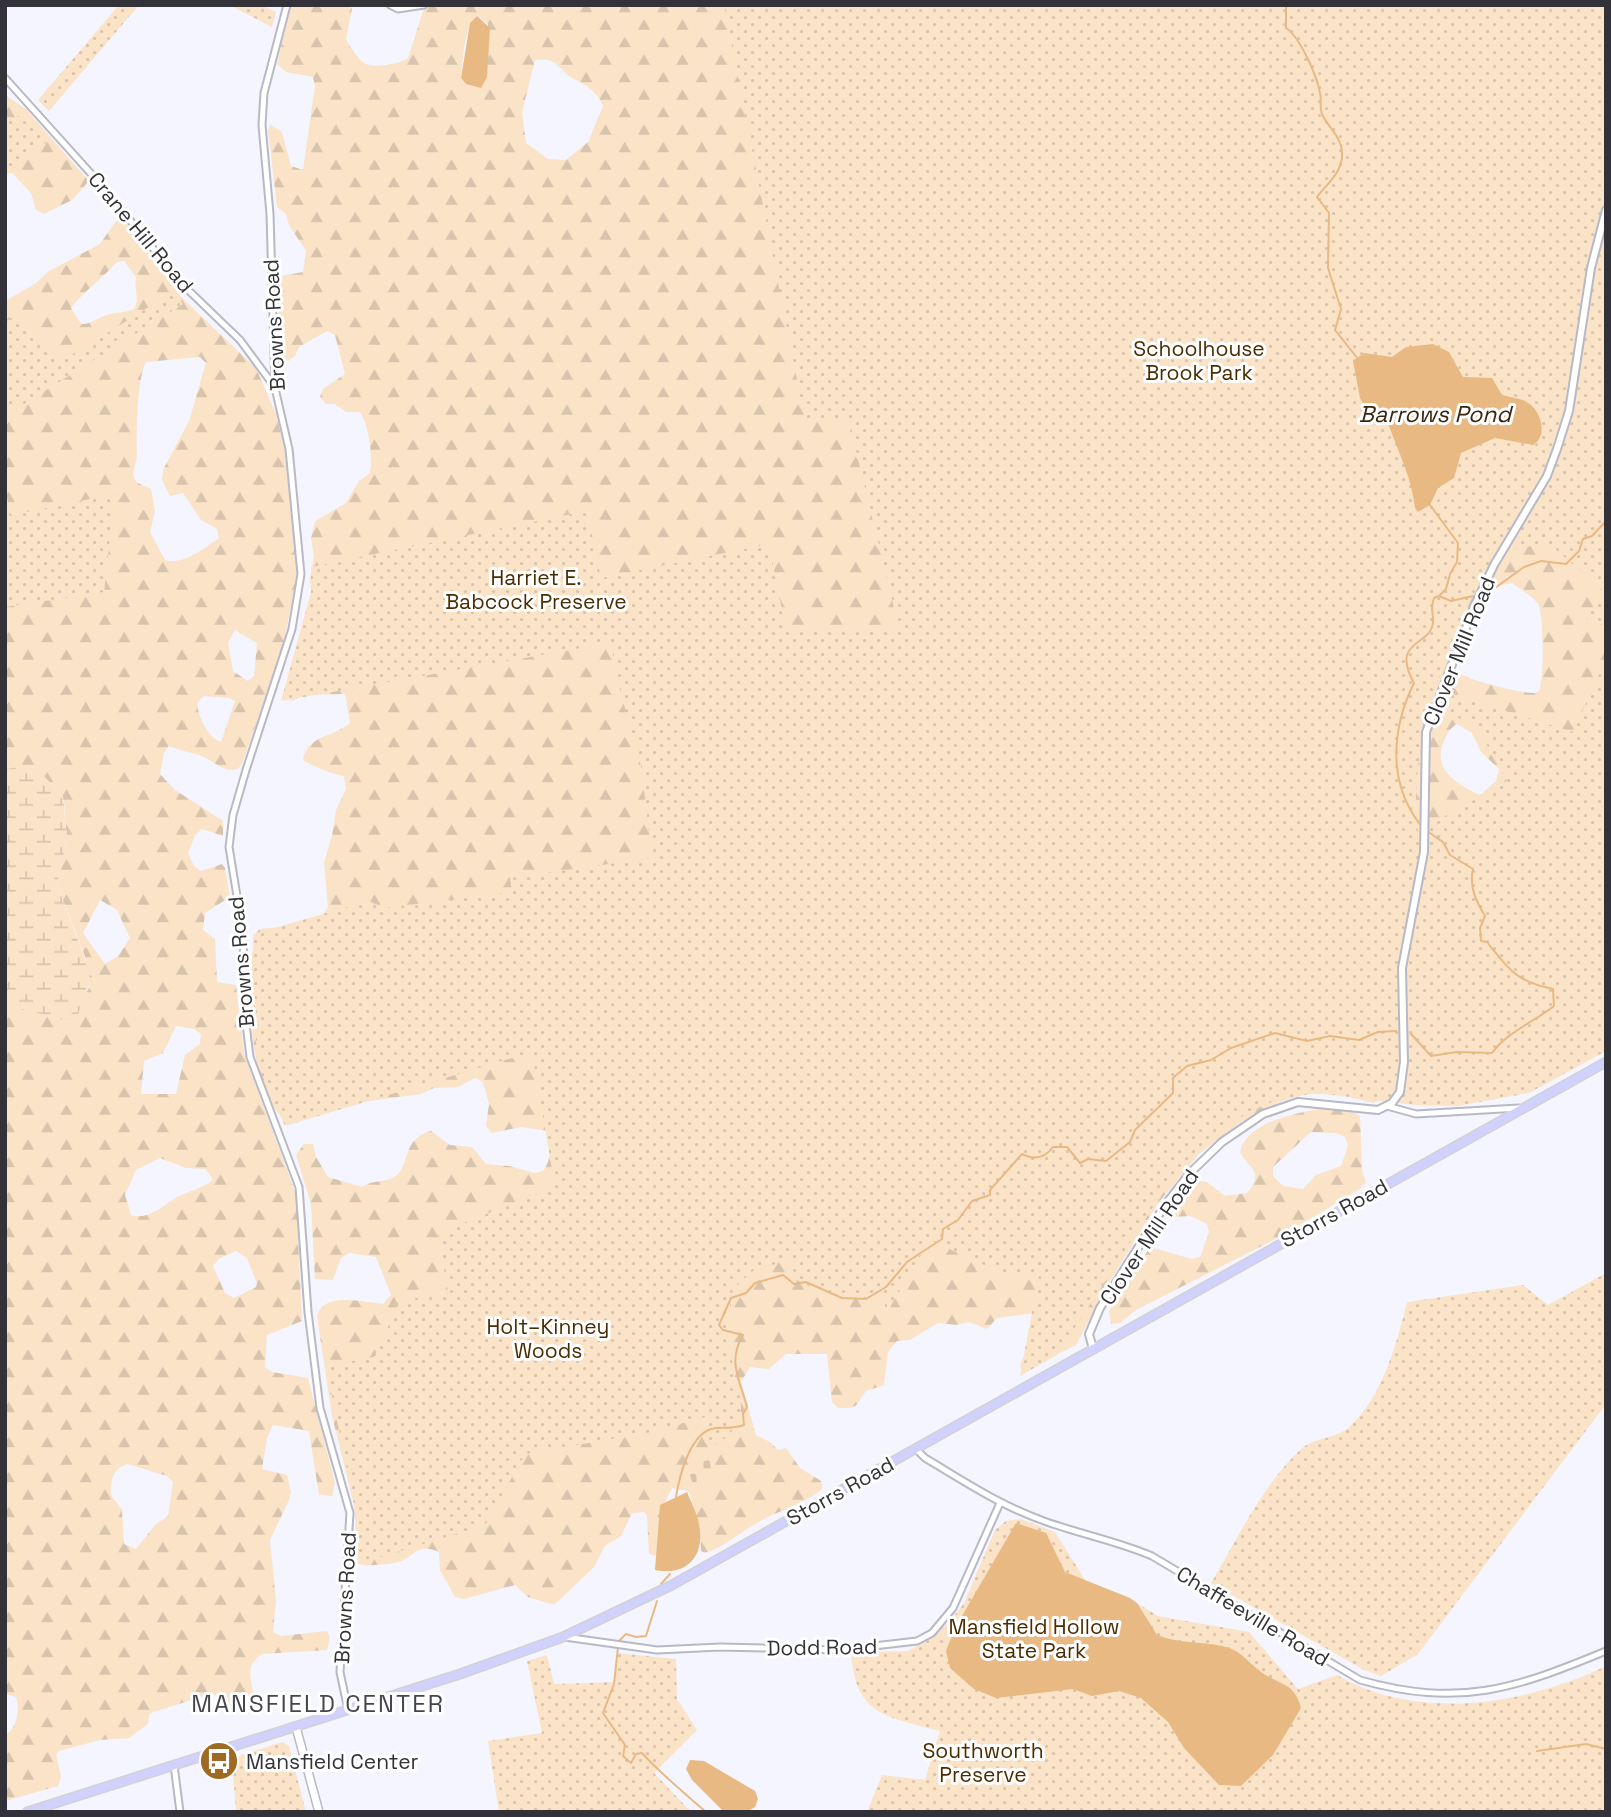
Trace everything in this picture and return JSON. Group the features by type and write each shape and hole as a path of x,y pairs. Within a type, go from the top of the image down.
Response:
{"main road":[{"name":"Storrs Road","path":"27,1812 296,1727 563,1637 659,1592 1606,1062"},
{"path":"296,1727 318,1812"}],"street":[{"name":"Browns Road","path":"287,5 262,110 271,214 275,388 289,449 301,574 292,629 233,815 229,859 243,933 245,1016 250,1057 299,1186 308,1312 320,1408 350,1513 340,1672 348,1710"},
{"path":"390,5 398,9 424,5"},
{"name":"Crane Hill Road","path":"5,78 103,187 182,284 240,340 275,388"},
{"name":"Clover Mill Road","path":"1387,1106 1402,1086 1402,968 1424,852 1426,732 1474,607 1494,565 1547,476 1557,449 1569,411 1591,268 1606,210"},
{"name":"Clover Mill Road","path":"1093,1349 1089,1334 1100,1308 1165,1205 1190,1173 1222,1142 1263,1114 1298,1102 1332,1103 1372,1110 1387,1106 1416,1114 1521,1108"},
{"name":"Chaffeeville Road","path":"916,1448 925,1458 1000,1503 1045,1521 1127,1545 1152,1556 1360,1680 1393,1689 1433,1694 1490,1691 1525,1684 1606,1651"},
{"name":"Dodd Road","path":"563,1637 620,1647 839,1650 916,1641 932,1633 953,1608 1000,1503"},
{"path":"174,1765 180,1812"}],"green space":[{"path":"119,5 139,5 49,111 38,100"},
{"path":"229,5 262,5 276,12 272,27"},
{"name":"Schoolhouse Brook Park","path":"291,5 349,5 352,9 346,40 364,63 379,66 408,58 425,5 1606,5 1606,800 1386,1098 1373,1103 1337,1094 1309,1093 1282,1101 1241,1122 1199,1154 1159,1202 1106,1288 1076,1345 1023,1371 1020,1366 1037,1323 1036,1313 997,1318 987,1329 969,1322 956,1325 938,1323 910,1340 897,1341 888,1352 884,1385 866,1391 856,1406 850,1408 838,1408 832,1402 827,1354 786,1354 769,1369 750,1367 741,1382 756,1435 770,1442 778,1450 786,1448 800,1468 821,1481 823,1488 804,1501 760,1521 705,1553 701,1551 700,1528 688,1491 672,1488 661,1511 658,1556 649,1554 647,1516 644,1512 632,1513 621,1536 605,1546 594,1567 554,1605 528,1597 515,1585 464,1599 455,1597 440,1570 439,1552 433,1550 420,1550 395,1563 360,1564 355,1509 332,1416 317,1317 320,1309 335,1301 355,1300 383,1304 391,1295 376,1257 349,1253 341,1258 333,1280 315,1279 311,1204 296,1155 304,1144 313,1144 316,1157 328,1177 362,1187 398,1174 411,1145 422,1134 431,1131 450,1145 472,1147 486,1164 509,1166 535,1173 543,1171 548,1162 548,1131 521,1127 492,1133 486,1126 489,1104 483,1082 475,1078 458,1087 434,1088 421,1094 354,1103 285,1120 272,1104 262,1083 256,1058 250,977 256,933 259,929 306,924 328,908 324,862 336,810 346,789 344,776 303,760 315,741 350,723 345,694 305,695 292,701 284,697 312,605 310,578 314,556 311,538 315,521 346,503 359,481 370,473 371,458 370,441 360,412 346,412 335,404 326,404 320,397 323,389 345,374 335,335 327,331 299,347 295,356 288,361 280,357 276,277 303,272 306,251 289,225 286,214 277,207 268,130 271,125 282,132 291,166 303,170 315,86 313,77 286,72 277,64","holes":["477,16 488,24 487,77 466,84 461,78 463,54 472,21","535,60 554,62 591,90 603,106 588,142 566,160 548,159 526,143 522,112","1512,583 1538,604 1543,646 1539,691 1535,693 1502,688 1462,675 1448,665 1477,590","1457,724 1472,733 1481,752 1499,769 1496,781 1480,795 1456,781 1444,768 1441,751 1451,729"]},
{"name":"Schoolhouse Brook Park","path":"724,5 1606,5 1606,593 1546,541 1522,549 1500,547 1464,613 1436,684 1419,757 1416,794 1417,832 1507,781 1476,725 1443,712 1449,693 1573,732 1606,659 1606,1051 1529,1093 1458,1106 1415,1105 1316,1093 1274,1101 1249,1112 1218,1132 1178,1169 1057,1355 1020,1376 1039,1275 1006,1275 930,1240 886,1314 883,1289 871,1300 824,1292 804,1283 789,1262 781,1259 776,1264 754,1270 733,1289 731,1306 730,1347 740,1397 740,1418 725,1438 709,1450 709,1416 658,1431 525,1454 485,1525 358,1564 354,1504 326,1366 374,1357 400,1301 448,1292 438,1233 555,1187 532,1052 285,1126 262,1075 256,1043 253,934 369,901 384,908 512,892 510,878 652,858 641,766 612,661 615,642 281,701 311,592 311,567 587,511 601,578 769,544 786,630 899,628 849,422 805,421"},
{"path":"5,95 26,109 89,181 72,200 44,214 36,210 31,193 12,173 5,174"},
{"path":"25,112 50,140 5,170 5,124"},
{"path":"122,218 182,298 256,368 276,414 285,451 299,566 282,652 242,764 238,769 228,769 202,756 169,746 164,753 160,774 175,790 223,821 223,836 202,829 195,835 188,853 194,866 201,871 222,864 225,868 230,897 205,913 203,930 215,939 217,982 236,985 244,1054 296,1194 302,1321 267,1335 265,1367 272,1372 308,1378 335,1483 332,1496 319,1495 309,1431 273,1425 267,1438 262,1469 287,1475 291,1492 270,1540 276,1601 273,1632 281,1636 327,1631 330,1637 327,1650 263,1654 255,1660 250,1674 253,1702 250,1709 232,1716 219,1697 211,1694 153,1712 149,1715 148,1724 129,1738 100,1740 59,1751 56,1754 61,1777 58,1786 5,1801 5,1735 15,1724 18,1707 16,1697 5,1694 5,1004 70,1022 90,986 86,959 57,885 67,839 64,801 56,789 33,767 5,769 5,301 35,284 49,271 100,244 116,221","holes":["124,261 136,277 137,301 134,309 81,324 71,308 117,262","200,357 206,363 189,421 163,470 162,480 170,496 183,493 201,520 217,529 219,538 179,561 165,560 150,532 155,511 151,489 138,483 134,477 143,370 146,362","235,630 257,643 254,676 248,681 233,671 228,643","204,696 235,701 221,742 208,731 197,703","100,900 117,910 130,938 118,956 105,964 83,933","176,1026 194,1029 201,1034 200,1044 185,1055 176,1094 141,1094 144,1061 163,1053","160,1158 186,1168 206,1169 213,1180 144,1216 131,1215 125,1195 136,1170","236,1251 247,1258 257,1283 256,1287 234,1298 225,1293 213,1266 219,1259","128,1464 167,1476 173,1482 168,1516 155,1525 136,1549 124,1544 122,1510 111,1495 112,1480 116,1472"]},
{"path":"173,292 183,304 5,416 5,322 16,315 59,363"},
{"path":"5,488 11,515 115,494 104,592 5,607"},
{"path":"1606,595 1606,626 1586,619 1588,614"},
{"path":"28,766 37,769 63,796 67,839 57,885 92,977 77,1017 70,1022 5,1004 5,769"},
{"path":"1328,1107 1352,1111 1360,1116 1362,1171 1366,1182 1360,1189 1285,1234 1136,1310 1120,1323 1111,1324 1109,1311 1150,1247 1192,1259 1200,1257 1209,1232 1207,1224 1190,1216 1172,1217 1170,1213 1194,1180 1207,1182 1225,1196 1247,1193 1255,1174 1240,1152 1253,1132 1290,1115","holes":["1311,1132 1336,1133 1345,1137 1348,1146 1341,1166 1316,1175 1303,1189 1283,1186 1273,1176 1273,1167"]},
{"path":"1606,1273 1606,1404 1418,1654 1381,1676 1364,1670 1211,1583 1251,1513 1287,1463 1306,1446 1344,1431 1371,1401 1387,1369 1407,1302 1523,1285 1548,1305"},
{"path":"709,1460 717,1483 695,1491 687,1466"},
{"path":"1021,1519 1055,1532 1087,1583 1137,1603 1158,1616 1249,1632 1298,1689 1337,1675 1368,1690 1402,1699 1471,1703 1541,1690 1575,1680 1606,1666 1606,1812 867,1812 882,1775 925,1780 940,1731 889,1717 867,1702 859,1690 851,1653 908,1651 932,1638 964,1603 995,1530 1006,1521"},
{"path":"617,1653 676,1659 677,1699 697,1730 654,1773 691,1812 499,1812 488,1741 542,1733 527,1661 547,1655 554,1684 614,1682"},
{"path":"282,1742 289,1746 306,1812 236,1812 232,1758"}],"water":[{"path":"477,16 490,28 487,77 481,88 466,84 461,78 470,23"},
{"name":"Barrows Pond","path":"1433,344 1449,352 1463,377 1492,378 1502,395 1531,405 1539,416 1542,429 1538,441 1533,445 1495,438 1461,453 1454,478 1438,488 1430,505 1418,512 1388,423 1371,418 1360,398 1353,361 1364,353 1392,357 1406,347"},
{"path":"687,1492 699,1524 699,1546 696,1554 684,1567 676,1570 655,1570 660,1505"},
{"path":"1016,1523 1046,1533 1065,1572 1137,1603 1157,1635 1229,1648 1293,1691 1301,1708 1273,1755 1241,1786 1219,1785 1184,1748 1168,1722 1141,1698 1119,1691 1092,1696 1073,1689 996,1698 974,1689 950,1668 946,1651 955,1628"},
{"path":"690,1760 704,1761 755,1791 758,1799 755,1807 747,1812 724,1812 692,1780 686,1769"}],"waterway":[{"path":"1286,5 1286,28 1297,40 1312,67 1321,96 1322,114 1341,146 1342,158 1338,171 1317,197 1329,213 1328,268 1341,309 1335,330 1358,359"},
{"path":"1430,505 1458,543 1457,562 1446,589 1440,595"},
{"path":"1484,596 1524,567 1541,561 1566,564 1579,551 1583,539 1592,536 1606,521"},
{"path":"1423,828 1403,794 1396,757 1401,719 1414,683 1407,658 1409,650 1431,629 1434,598 1439,596 1451,601 1473,596"},
{"path":"1411,1034 1431,1056 1457,1052 1492,1053 1513,1033 1554,1006 1553,989 1522,978 1508,968 1487,942 1481,941 1480,928 1485,916 1474,894 1473,869 1450,855 1443,842 1427,831"},
{"path":"676,1497 686,1458 703,1433 711,1429 744,1425 743,1414 747,1407 735,1363 743,1335 723,1330 719,1325 731,1298 746,1293 755,1283 783,1275 794,1284 806,1282 842,1298 866,1299 886,1287 907,1262 942,1239 943,1229 958,1220 972,1201 990,1195 990,1190 1022,1154 1039,1157 1053,1147 1067,1147 1080,1163 1088,1159 1106,1161 1130,1142 1135,1130 1173,1093 1173,1078 1187,1066 1211,1060 1231,1048 1275,1033 1307,1041 1330,1036 1359,1040 1378,1032 1396,1031"},
{"path":"661,1584 670,1574"},
{"path":"619,1641 626,1634 646,1636 657,1601"},
{"path":"618,1647 614,1684 603,1713 625,1745 623,1756 631,1763 636,1754 642,1753 706,1812"},
{"path":"1537,1751 1586,1744 1606,1749"}],"place":[{"name":"Mansfield Center","path":"219,1761"}],"district":[{"name":"MANSFIELD CENTER","path":"318,1703"}],"park label":[{"name":"Harriet E. Babcock Preserve","path":"536,589"},
{"name":"Holt–Kinney Woods","path":"548,1338"},
{"name":"Mansfield Hollow State Park","path":"1034,1638"},
{"name":"Southworth Preserve","path":"983,1762"}]}
